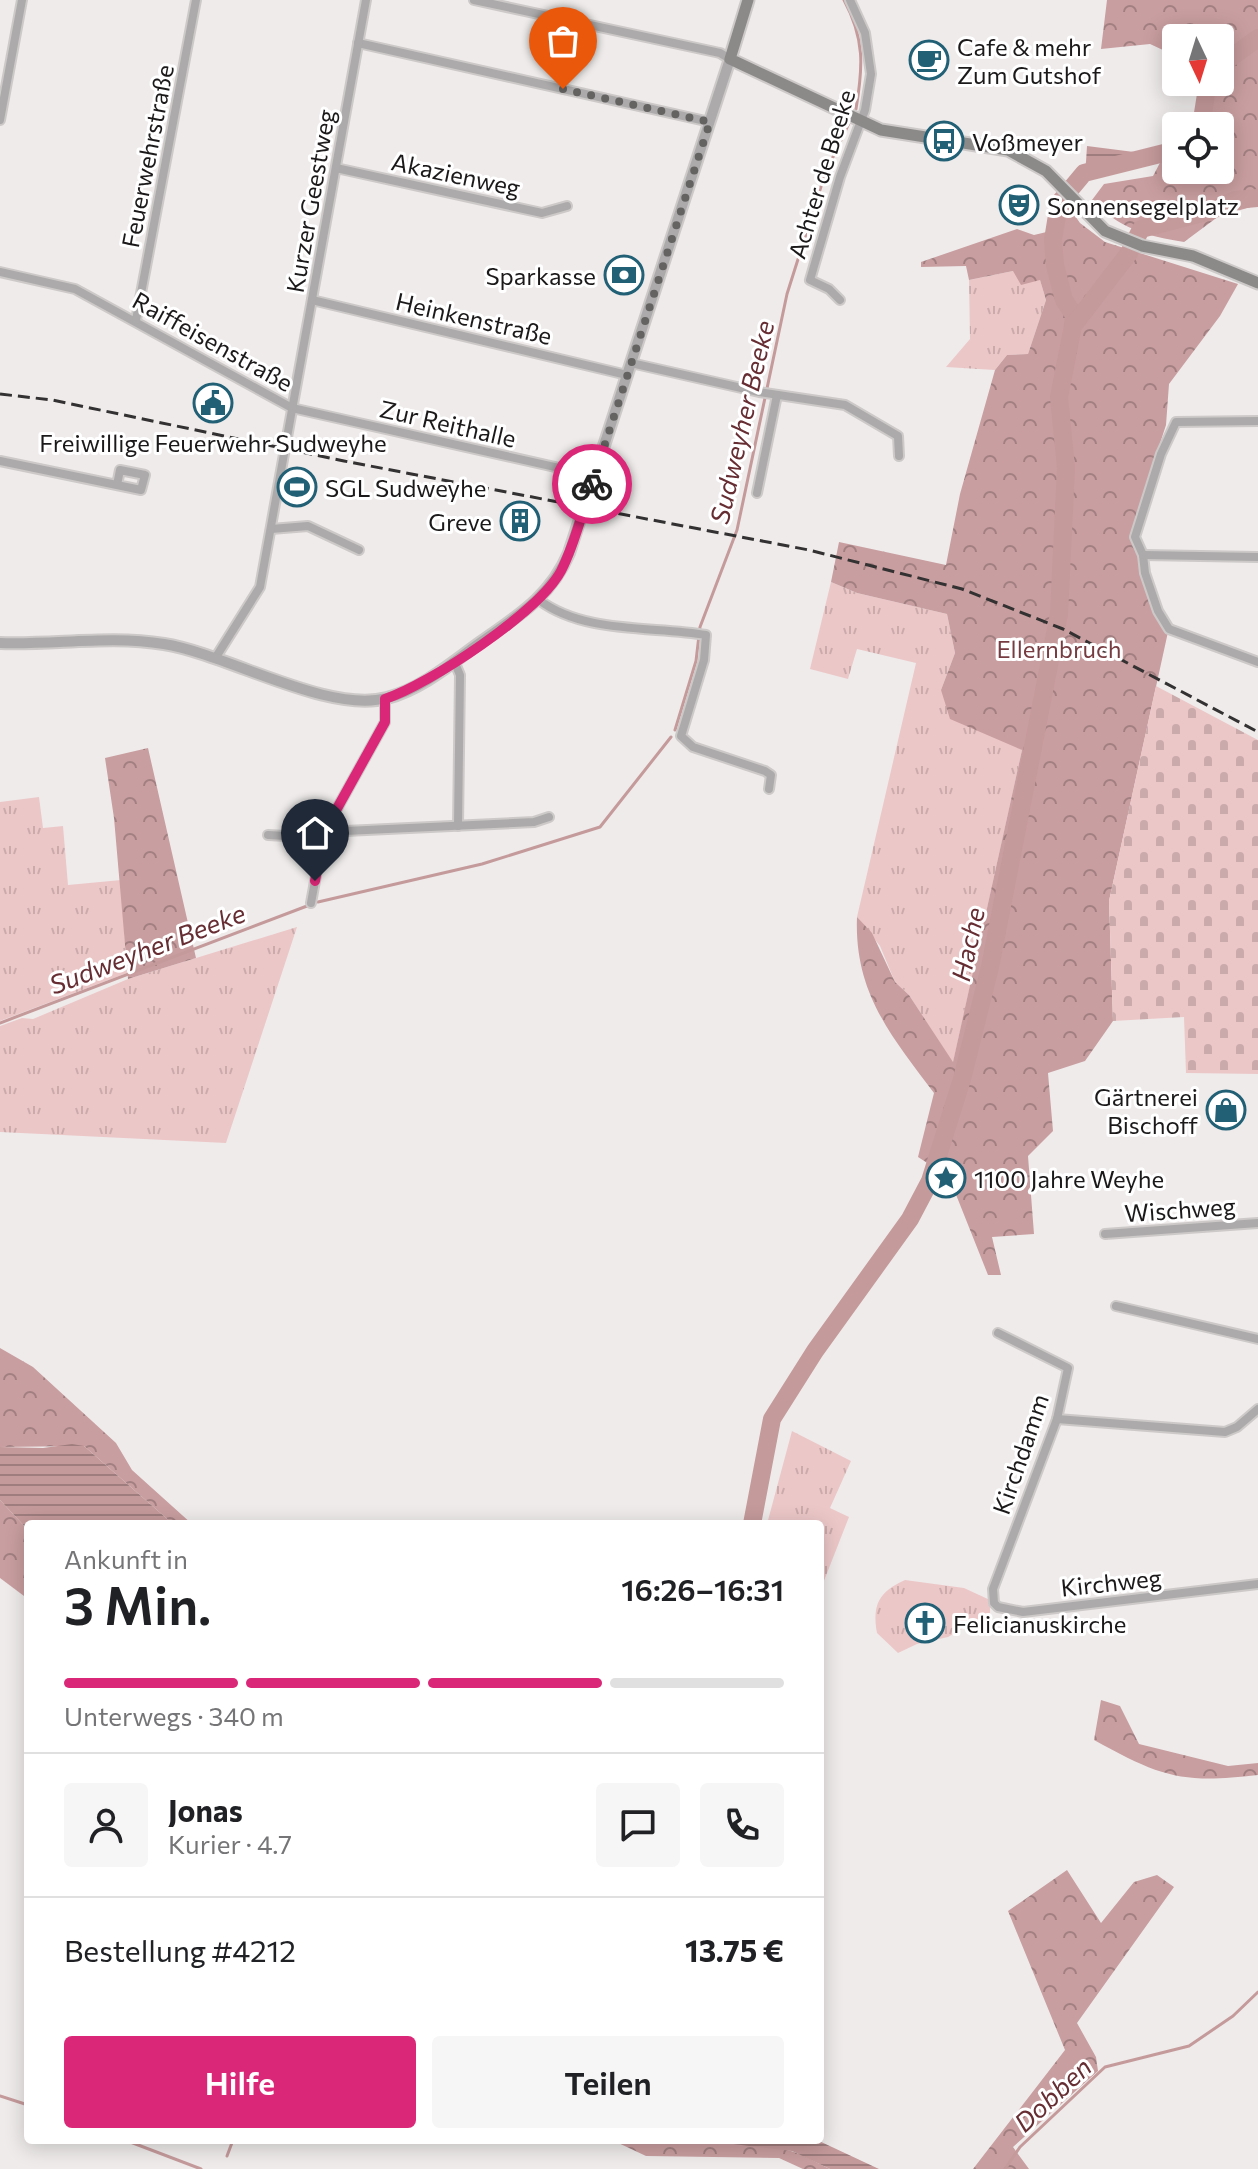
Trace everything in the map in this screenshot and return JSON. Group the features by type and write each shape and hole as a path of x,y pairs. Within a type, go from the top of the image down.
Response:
{"main road":[{"path":"748,0 730,59 859,121 903,135 1008,150 1027,158 1069,193 1105,231 1124,241 1193,256 1258,283"}],"street":[{"path":"0,120 22,0"},
{"name":"Feuerwehrstraße","path":"136,320 196,0"},
{"name":"Kurzer Geestweg","path":"292,408 366,0"},
{"path":"0,643 135,641 165,644 216,657 304,688 353,700 385,699 416,686 539,600 562,569 730,59 720,53 474,0"},
{"name":"Achter de Beeke","path":"840,300 829,289 810,280 865,110 871,74 870,53 850,0"},
{"path":"358,43 710,122"},
{"name":"Akazienweg","path":"336,168 542,213 567,206"},
{"name":"Raiffeisenstraße","path":"0,272 75,289 292,408 260,587 216,657"},
{"name":"Heinkenstraße","path":"312,300 627,375"},
{"path":"631,363 759,392 845,405 898,436 899,456"},
{"path":"757,493 777,395"},
{"name":"Zur Reithalle","path":"292,408 595,476"},
{"path":"1258,421 1183,420 1171,427 1135,526 1145,573 1169,629 1258,662"},
{"path":"0,461 117,485"},
{"path":"271,529 308,526 359,550"},
{"path":"1143,555 1258,557"},
{"path":"539,600 558,614 588,621 706,635 704,660 681,736 693,747 765,771 771,775 769,789"},
{"path":"454,661 460,675 458,826"},
{"path":"311,903 323,835 385,722 385,699"},
{"path":"268,835 323,835 534,822 549,817"},
{"name":"Wischweg","path":"1105,1234 1258,1223"},
{"path":"1116,1306 1258,1339"},
{"name":"Kirchdamm","path":"996,1581 1057,1419 1068,1368 998,1333"},
{"path":"1057,1419 1225,1432 1237,1427 1258,1409"},
{"name":"Kirchweg","path":"996,1581 994,1603 998,1607 1023,1612 1258,1584"}],"green space":[{"path":"1107,0 1258,0 1258,205 1219,216 1184,242 1134,229 1102,210 1092,200 1104,184 1153,176 1162,159 1162,184 1234,184 1234,112 1206,112 1205,96 1234,96 1234,24 1162,24 1162,50 1150,44 1101,49"},
{"name":"Ellernbruch","path":"1066,203 1080,223 1105,242 1238,284 1220,316 1169,384 1166,425 1133,526 1143,573 1168,632 1109,901 1113,1021 1085,1061 1048,1073 1053,1131 1028,1156 1034,1234 992,1237 1001,1275 988,1275 949,1177 918,1157 934,1093 878,1012 862,968 857,917 872,933 895,982 909,995 953,1062 1022,750 950,719 941,690 955,653 947,614 857,593 831,582 839,542 946,565 960,494 995,370 1007,355 1028,354 1046,300 1040,280 1021,285 1013,271 969,280 966,266 921,267 921,262 1017,229 1034,235 1059,229"},
{"path":"1013,271 1040,280 1046,300 1028,354 1007,355 995,370 946,367 970,339 969,280"},
{"path":"831,582 857,593 947,614 955,653 941,690 1022,750 953,1063 909,995 895,982 880,946 857,917 916,663 857,649 848,679 810,669"},
{"path":"1156,686 1258,740 1258,1074 1186,1073 1184,1017 1113,1021 1109,901"},
{"path":"148,748 196,958 128,979 114,818 105,758"},
{"path":"39,797 43,828 63,826 68,885 121,880 127,973 0,1021 0,802"},
{"path":"297,927 226,1143 0,1132 0,1026 22,1018 33,1019 128,979"},
{"path":"0,1348 33,1367 116,1443 132,1470 188,1520 168,1520 84,1446 0,1447"},
{"path":"792,1431 851,1461 830,1508 849,1517 824,1581 824,1520 768,1520"},
{"path":"0,1500 24,1526 24,1596 0,1578"},
{"path":"905,1580 964,1588 990,1600 990,1613 948,1637 917,1644 898,1653 877,1633 876,1614 883,1594"},
{"path":"1101,1700 1120,1706 1139,1744 1228,1766 1258,1763 1258,1775 1190,1778 1155,1770 1137,1762 1094,1740"},
{"path":"1067,1870 1101,1923 1134,1882 1157,1875 1174,1887 1077,2023 1096,2057 1098,2071 1013,2147 1029,2169 973,2169 1065,2050 1008,1911"},
{"path":"620,2144 758,2144 791,2151 830,2169 803,2169 779,2158 646,2156"}],"shaded area":[{"path":"1087,146 1134,152 1132,164 1096,178 1085,177"},
{"path":"72,1444 84,1446 168,1520 24,1520 24,1526 0,1500 0,1447 43,1448"},
{"path":"824,2143 879,2169 830,2169 792,2151 733,2144"}],"waterway":[{"name":"Sudweyher Beeke","path":"844,0 859,41 860,80 856,109"},
{"path":"1234,55 1258,38"},
{"path":"1203,112 1206,96"},
{"name":"Sudweyher Beeke","path":"675,730 696,661 700,627 737,530 787,294 825,174 849,123"},
{"name":"Hache","path":"1073,326 1074,315 1064,300 1055,265 1053,240 1059,203 1084,173 1162,154"},
{"name":"Hache","path":"753,1520 772,1419 815,1351 910,1219 930,1181 962,1079 990,967 1059,614 1066,468 1059,397 1073,326 1129,253 1141,229 1210,211 1235,200 1258,198"},
{"name":"Sudweyher Beeke","path":"318,902 482,864 600,827 671,737"},
{"name":"Sudweyher Beeke","path":"0,1023 307,906"},
{"name":"Dobben","path":"1005,2169 1020,2147 1105,2067 1189,2046 1233,2016 1258,1992"},
{"path":"0,2096 24,2104"},
{"path":"135,2144 201,2169"},
{"path":"227,2156 232,2144"}],"railway":[{"path":"0,394 52,400 344,461 809,550 962,589 1063,629 1258,732"}],"way so far":[{"path":"563,89 710,122 592,484"}],"place":[{"name":"Cafe & mehr Zum Gutshof","path":"929,60"},
{"name":"Voßmeyer","path":"944,141"},
{"name":"Sonnensegelplatz","path":"1019,205"},
{"name":"Sparkasse","path":"624,275"},
{"name":"Freiwillige Feuerwehr Sudweyhe","path":"213,403"},
{"name":"SGL Sudweyhe","path":"297,487"},
{"name":"Greve","path":"520,521"},
{"name":"Gärtnerei Bischoff","path":"1226,1110"},
{"name":"1100 Jahre Weyhe","path":"946,1178"},
{"name":"Felicianuskirche","path":"925,1623"}],"route":[{"path":"315,881 324,832 385,722 385,699 401,694 454,661 544,595 569,553 592,484"}]}
